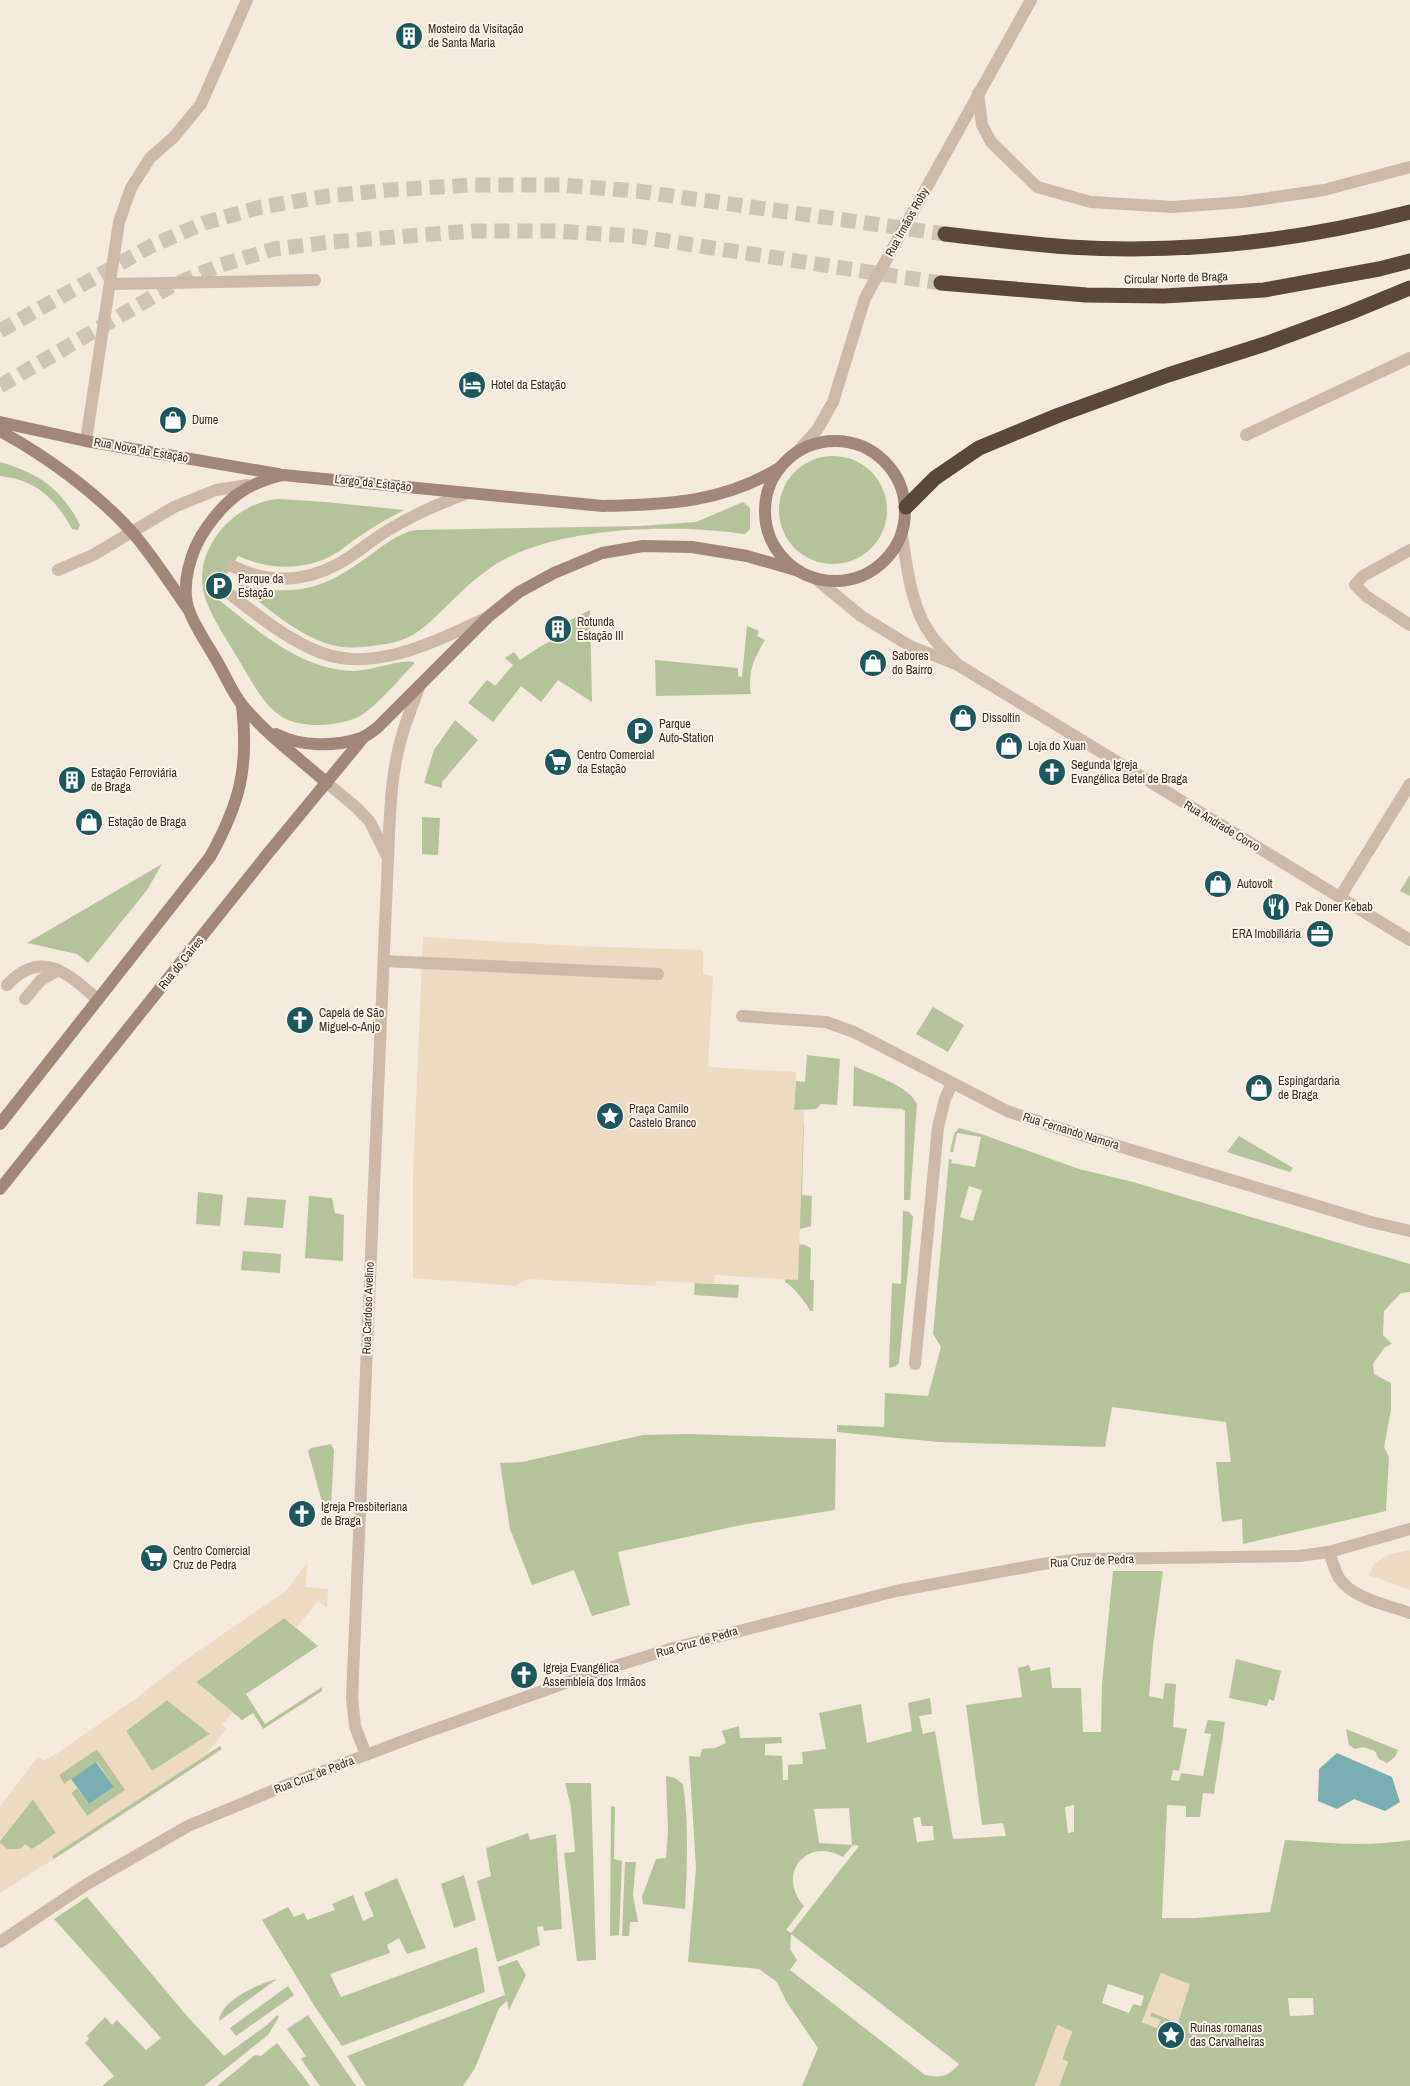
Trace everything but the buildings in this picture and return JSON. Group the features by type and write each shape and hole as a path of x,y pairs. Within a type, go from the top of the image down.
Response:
{"highway":[{"path":"945,234 1071,247 1145,248 1221,245 1297,236 1373,222 1410,212"},
{"name":"Circular Norte de Braga","path":"940,283 1086,295 1164,296 1264,290 1379,269 1410,261"},
{"path":"906,507 935,478 978,448 1119,393 1265,344 1410,288"}],"main road":[{"name":"Rua Nova da Estação","path":"0,422 86,441 283,475"},
{"path":"0,431 21,442 71,477 132,532 190,612"},
{"path":"827,441 855,443 880,457 898,479 906,507 902,535 892,554 876,569 857,578 836,582 815,578 799,571 782,556 770,535 765,512 768,489 779,468 800,450 827,441"},
{"name":"Largo da Estação","path":"327,783 264,728 242,705 190,612 187,592 188,572 196,546 211,520 248,485 283,475 603,506 695,500 734,491 759,481 779,468"},
{"name":"Largo da Estação","path":"264,728 284,738 318,744 341,743 363,738 378,727 489,616 519,592 554,572 602,553 643,546 692,547 747,556 799,571"},
{"path":"0,1123 191,884 210,857 226,827 239,793 244,760 245,730 242,705"},
{"name":"Rua do Caires","path":"0,1189 265,857 363,738"}],"street":[{"path":"86,441 118,222 131,188 150,158 174,137 201,104 247,0"},
{"name":"Rua Irmãos Roby","path":"800,450 817,430 833,402 865,298 1031,0"},
{"path":"978,93 982,125 992,142 1037,187 1091,202 1173,207 1242,202 1324,190 1410,167"},
{"path":"110,284 315,280"},
{"path":"1246,435 1410,358"},
{"path":"58,570 93,555 174,507 216,490 248,485"},
{"path":"232,566 265,578 282,580 305,577 338,564 402,522 468,493"},
{"name":"Rua Andrade Corvo","path":"902,535 908,576 916,604 930,633 958,665"},
{"path":"1410,550 1362,576 1355,585 1366,596 1410,624"},
{"name":"Rua Andrade Corvo","path":"815,578 861,616 910,646 958,665 1410,940"},
{"path":"220,586 279,631 305,646 323,654 346,658 396,654 420,648 489,616"},
{"name":"Rua Cardoso Avelino","path":"366,1755 355,1726 352,1698 388,858 392,788 396,761 403,733 420,685"},
{"name":"Rua Cardoso Avelino","path":"327,783 357,808 370,822 388,858"},
{"path":"1340,897 1410,784"},
{"path":"384,961 658,974"},
{"path":"7,985 17,974 42,964 58,970 82,985 98,1000"},
{"path":"25,999 41,980 58,970"},
{"name":"Rua Fernando Namora","path":"742,1016 826,1022 854,1032 1007,1111 1362,1219 1410,1231"},
{"path":"914,1364 938,1127 945,1099 952,1083"},
{"name":"Rua Cruz de Pedra","path":"0,1942 87,1884 188,1826 289,1784 366,1755 638,1659 751,1627 896,1591 1042,1564 1084,1559 1274,1558 1299,1556 1330,1552 1410,1529"},
{"path":"1330,1552 1339,1577 1346,1586 1359,1594 1410,1613"}],"green space":[{"path":"833,456 854,460 871,472 883,489 887,510 883,531 871,548 854,560 833,564 812,560 795,548 783,531 779,510 783,489 795,472 812,460"},
{"path":"0,462 26,471 48,484 73,512 80,525 78,530 72,529 59,508 43,492 24,482 0,476"},
{"path":"278,499 404,510 372,528 340,551 314,563 292,566 270,565 238,556 214,596 278,645 314,663 333,669 353,671 401,662 414,662 378,702 363,714 348,721 322,725 296,723 273,710 255,687 207,603 202,585 203,567 208,550 217,534 244,510"},
{"path":"743,502 750,508 750,529 745,534 688,529 624,530 561,539 532,547 507,558 486,571 467,586 419,631 407,638 386,644 351,647 325,643 290,625 237,584 275,590 292,590 321,584 352,568 396,537 415,530 640,526 696,522"},
{"path":"590,610 592,702 558,680 541,702 521,686 493,722 468,703 487,680 495,686 513,665 505,658 514,652 520,660 541,646 565,634 561,625"},
{"path":"747,626 759,631 757,636 765,640 752,666 750,679 751,694 656,696 655,660 738,668 738,676 742,677"},
{"path":"455,720 478,740 442,782 442,788 424,783 434,750"},
{"path":"422,817 440,818 438,855 422,854"},
{"path":"162,864 147,890 88,963 77,954 27,943"},
{"path":"1410,875 1410,896 1400,891"},
{"path":"933,1007 964,1025 948,1052 916,1034"},
{"path":"807,1055 840,1059 837,1105 821,1104 816,1109 794,1110 796,1081 805,1082"},
{"path":"854,1066 898,1086 906,1091 917,1104 910,1200 904,1200 905,1111 902,1109 853,1106"},
{"path":"804,1120 802,1195 812,1196 811,1226 800,1229 788,1228"},
{"path":"959,1128 981,1134 1079,1169 1133,1182 1410,1264 1410,1292 1401,1293 1384,1311 1383,1335 1392,1344 1385,1347 1373,1364 1374,1374 1391,1383 1391,1410 1384,1447 1389,1457 1386,1511 1243,1544 1242,1519 1222,1522 1216,1462 1231,1462 1226,1422 1112,1407 1105,1447 938,1442 837,1432 837,1425 884,1427 885,1393 928,1396 941,1347 933,1334 949,1159 952,1160 951,1163 975,1167 981,1137 957,1133 953,1152 950,1152 954,1134","holes":["969,1186 982,1190 973,1221 960,1217"]},
{"path":"1239,1136 1293,1168 1290,1172 1227,1152"},
{"path":"198,1192 223,1195 220,1226 196,1224"},
{"path":"309,1196 332,1198 335,1213 344,1215 343,1261 305,1258"},
{"path":"247,1197 286,1200 283,1228 244,1225"},
{"path":"903,1211 909,1212 913,1217 899,1363 889,1368 892,1283 901,1284"},
{"path":"787,1243 805,1245 811,1248 810,1280 814,1280 813,1311 810,1311 799,1295 785,1282"},
{"path":"243,1251 281,1254 280,1273 241,1270"},
{"path":"695,1283 739,1285 738,1298 694,1295"},
{"path":"688,1434 836,1439 835,1510 741,1525 618,1552 630,1605 592,1616 574,1570 532,1585 510,1529 500,1463 522,1462 643,1435"},
{"path":"331,1444 334,1450 331,1507 327,1511 324,1509 308,1451 311,1448"},
{"path":"1113,1571 1163,1571 1153,1645 1149,1696 1163,1699 1165,1683 1176,1684 1173,1727 1187,1729 1179,1771 1173,1770 1171,1780 1179,1781 1181,1773 1203,1776 1211,1734 1204,1733 1208,1720 1225,1722 1214,1794 1203,1793 1200,1817 1186,1817 1186,1806 1167,1805 1162,1918 1195,1918 1270,1912 1285,1840 1363,1844 1410,1840 1410,2086 1059,2086 1068,2062 1062,2059 1072,2032 1058,2025 1035,2086 802,2086 818,2048 786,2001 777,1982 759,1969 688,1962 696,1868 689,1756 700,1757 702,1749 715,1748 726,1743 722,1731 739,1726 740,1738 781,1737 782,1743 765,1744 765,1755 782,1756 783,1780 788,1780 788,1765 803,1764 802,1752 826,1749 819,1713 861,1704 867,1743 912,1731 908,1703 930,1698 932,1714 919,1716 923,1734 935,1731 953,1839 1006,1836 1003,1823 982,1825 966,1705 1022,1697 1018,1668 1029,1665 1031,1671 1050,1667 1052,1688 1081,1688 1083,1732 1101,1732 1102,1684","holes":["1074,1805 1074,1832 1068,1833 1065,1807","849,1808 852,1845 819,1843 814,1809","920,1817 922,1826 933,1826 934,1840 917,1842 913,1818","853,1845 859,1846 791,1933 786,1930 804,1906 796,1894 793,1882 794,1871 799,1862 807,1855 817,1851 830,1852 843,1857","791,1934 959,2064 944,2076 925,2075 790,1970 797,1960 790,1949","1161,1973 1178,2023 1151,2012 1150,2016 1157,2028 1142,2022","1108,1984 1144,1996 1141,2006 1133,2004 1129,2013 1102,2003","1288,1998 1313,1998 1314,2015 1290,2016"]},
{"path":"284,1618 318,1646 246,1694 265,1724 322,1687 322,1691 263,1729 253,1713 242,1720 196,1682"},
{"path":"1236,1659 1281,1671 1274,1701 1269,1699 1267,1706 1229,1698"},
{"path":"167,1700 210,1734 152,1771 126,1731"},
{"path":"1346,1729 1398,1750 1395,1757 1387,1763 1379,1759 1375,1751 1363,1747 1355,1749 1349,1745"},
{"path":"220,1746 222,1749 54,1859 51,1856"},
{"path":"97,1749 126,1790 87,1816 71,1793 77,1788 89,1804 114,1787 97,1762 64,1784 58,1775"},
{"path":"666,1776 675,1778 683,1784 687,1830 685,1909 643,1904 642,1897 656,1859 666,1858 668,1831"},
{"path":"565,1783 591,1783 596,1960 577,1961 564,1853 575,1852 571,1807"},
{"path":"33,1799 56,1833 32,1850 7,1849 0,1841"},
{"path":"611,1806 615,1807 614,1859 622,1861 619,1935 610,1936"},
{"path":"528,1833 530,1840 556,1834 562,1929 544,1931 543,1926 537,1927 540,1945 497,1962 477,1881 491,1876 486,1848"},
{"path":"625,1862 636,1862 633,1895 638,1922 630,1922 629,1936 622,1936"},
{"path":"464,1875 476,1920 454,1928 441,1884"},
{"path":"397,1878 426,1948 407,1954 399,1938 387,1945 390,1953 330,1974 341,1997 477,1947 485,1992 342,2046 315,2007 262,1920 288,1907 294,1917 304,1913 307,1920 335,1910 332,1904 353,1895 363,1921 374,1916 364,1893"},
{"path":"87,1897 187,2016 224,2056 267,2025 277,2015 279,2017 268,2035 204,2086 102,2086 114,2076 85,2043 89,2039 87,2036 105,2017 112,2025 117,2020 146,2050 161,2038 54,1919"},
{"path":"517,1960 526,1975 509,2010 507,2001 499,2008 475,2068 463,2086 366,2086 347,2056 505,1995 498,1967"},
{"path":"277,1979 219,2021 221,2014 233,2000 261,1984"},
{"path":"288,1986 294,1995 236,2036 230,2028"},
{"path":"308,2015 356,2086 320,2086 301,2059 306,2056 287,2029"},
{"path":"277,2043 310,2086 217,2086 255,2055 261,2056"}],"shaded area":[{"name":"Praça Camilo Castelo Branco","path":"423,937 574,946 703,950 703,974 713,976 708,1067 796,1072 794,1110 804,1111 798,1280 715,1275 714,1284 656,1281 656,1286 528,1279 516,1286 413,1278 413,1173"},
{"path":"1410,1550 1410,1590 1369,1575 1374,1564 1388,1555"},
{"path":"307,1563 306,1587 328,1589 327,1608 318,1601 296,1628 284,1618 196,1682 233,1712 222,1725 226,1729 205,1756 52,1856 54,1859 0,1893 0,1843 7,1849 20,1849 25,1844 32,1849 56,1833 33,1799 0,1840 0,1806 38,1757 44,1761 59,1752 134,1700 191,1656 286,1591","holes":["167,1700 210,1734 152,1771 126,1731","97,1749 125,1790 87,1816 71,1793 77,1788 71,1779 64,1784 59,1775"]},
{"path":"1161,1973 1190,1984 1178,2023 1151,2012 1150,2016 1161,2020 1157,2028 1142,2022"},
{"path":"1057,2025 1072,2031 1062,2059 1068,2062 1059,2086 1035,2086"}],"water":[{"path":"1337,1753 1392,1777 1400,1802 1385,1811 1354,1799 1337,1809 1318,1801 1319,1769"},
{"path":"96,1762 114,1787 89,1804 71,1779"}],"tunnel":[{"path":"0,331 149,247 204,223 261,207 328,196 473,185 560,185 637,191 945,234"},
{"path":"0,386 171,286 221,265 274,249 331,242 472,231 556,231 634,236 941,283"}],"place":[{"name":"Mosteiro da Visitação de Santa Maria","path":"409,36"},
{"name":"Hotel da Estação","path":"472,385"},
{"name":"Dume","path":"173,420"},
{"name":"Parque da Estação","path":"219,586"},
{"name":"Rotunda Estação III","path":"558,629"},
{"name":"Sabores do Bairro","path":"873,663"},
{"name":"Dissoltin","path":"963,718"},
{"name":"Parque Auto-Station","path":"640,731"},
{"name":"Loja do Xuan","path":"1009,746"},
{"name":"Centro Comercial da Estação","path":"558,762"},
{"name":"Segunda Igreja Evangélica Betel de Braga","path":"1052,772"},
{"name":"Estação Ferroviária de Braga","path":"72,780"},
{"name":"Estação de Braga","path":"89,822"},
{"name":"Autovolt","path":"1218,884"},
{"name":"Pak Doner Kebab","path":"1276,907"},
{"name":"ERA Imobiliária","path":"1320,934"},
{"name":"Capela de São Miguel-o-Anjo","path":"300,1020"},
{"name":"Espingardaria de Braga","path":"1259,1088"},
{"name":"Praça Camilo Castelo Branco","path":"610,1116"},
{"name":"Igreja Presbiteriana de Braga","path":"302,1514"},
{"name":"Centro Comercial Cruz de Pedra","path":"154,1558"},
{"name":"Igreja Evangélica Assembleia dos Irmãos","path":"524,1675"},
{"name":"Ruínas romanas das Carvalheiras","path":"1171,2035"}]}
